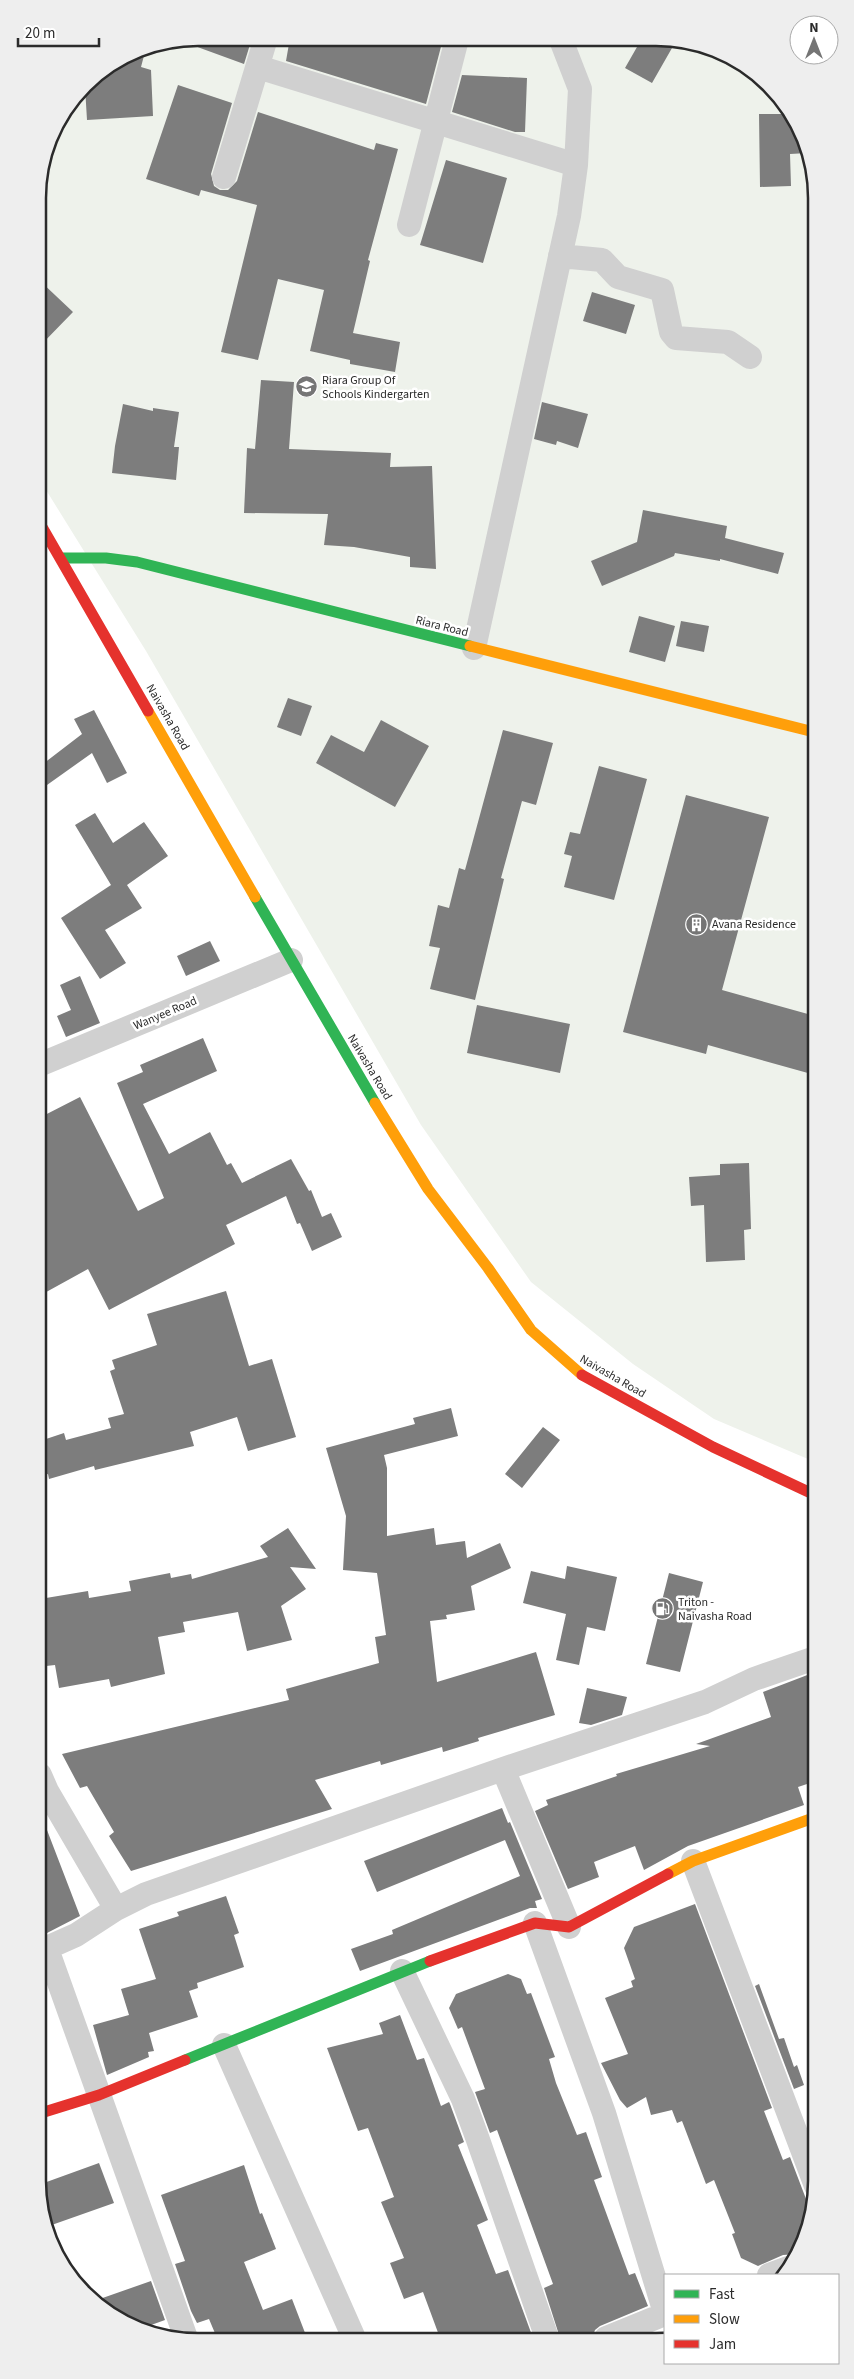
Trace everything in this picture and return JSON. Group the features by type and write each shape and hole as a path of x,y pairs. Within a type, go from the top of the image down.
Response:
{"street":[{"path":"409,225 455,46"},
{"path":"474,648 560,256 576,165 580,89 564,46"},
{"path":"224,177 264,47"},
{"path":"258,67 576,165"},
{"path":"560,256 602,260 618,277 662,290 666,316 671,332 676,338 728,342 750,357"},
{"name":"Naivasha Road","path":"47,535 291,960 428,1189 488,1268 531,1330 575,1371 705,1443 807,1491"},
{"name":"Riara Road","path":"61,558 106,558 137,562 808,730"},
{"name":"Wanyee Road","path":"47,1062 291,960"},
{"path":"46,1949 76,1935 116,1909 146,1894 503,1769 705,1702 754,1679 807,1661"},
{"path":"503,1769 569,1927"},
{"path":"46,1786 116,1909"},
{"path":"46,2111 99,2095 402,1971 535,1923 569,1927 693,1861 807,1820"},
{"path":"693,1861 807,2162"},
{"path":"535,1923 604,2113 664,2311"},
{"path":"46,1956 99,2095 184,2331"},
{"path":"402,1971 478,2137 545,2333"},
{"path":"224,2045 352,2333"},
{"path":"618,2333 664,2314"}],"shaded area":[{"path":"655,46 695,51 714,58 732,67 763,91 782,114 800,150 805,169 808,199 807,1459 714,1419 633,1364 531,1282 421,1125 146,651 47,491 47,189 49,169 58,140 67,122 84,98 98,84 122,67 140,58 169,49 189,47"}],"building":[{"path":"441,46 426,104 286,61 288,47"},
{"path":"638,46 672,48 652,83 625,68"},
{"path":"197,47 249,47 244,64"},
{"path":"144,56 141,67 151,70 153,116 87,120 86,96 98,84 122,67"},
{"path":"462,75 527,78 525,132 515,132 452,112"},
{"path":"178,85 232,103 211,174 214,186 220,190 228,190 237,181 258,112 374,150 376,143 398,149 368,260 370,261 353,333 400,342 395,372 350,364 350,360 310,351 324,290 278,279 258,360 221,352 257,205 201,190 199,196 146,179"},
{"path":"759,114 782,114 792,131 801,153 790,154 791,186 760,187"},
{"path":"446,160 507,178 483,263 420,245"},
{"path":"47,287 73,312 47,339"},
{"path":"592,292 635,305 626,334 583,321"},
{"path":"261,380 294,382 289,449 391,453 390,467 432,466 436,569 410,567 410,557 354,547 324,545 328,514 244,513 247,448 255,449"},
{"path":"542,402 588,414 578,448 557,441 556,445 534,439"},
{"path":"123,404 153,411 153,408 179,412 174,447 179,447 176,480 112,473"},
{"path":"643,510 727,526 725,538 784,553 778,574 720,559 720,561 675,553 674,556 602,586 591,561 637,542"},
{"path":"639,616 675,626 665,662 629,652"},
{"path":"681,621 709,626 704,652 676,646"},
{"path":"288,698 312,706 301,736 277,727"},
{"path":"94,710 127,773 107,783 92,753 47,785 47,761 82,734 74,719"},
{"path":"381,720 429,746 395,807 316,763 331,735 364,752"},
{"path":"503,730 553,743 536,805 522,801 501,878 504,879 475,1000 430,989 440,948 429,946 438,905 449,908 459,868 465,870"},
{"path":"599,766 647,779 614,900 564,887 572,856 564,854 570,832 580,834"},
{"name":"Avana Residence","path":"686,795 769,817 722,990 808,1014 808,1073 708,1045 706,1054 623,1032"},
{"path":"95,813 113,843 144,822 168,856 127,885 142,908 105,930 126,963 100,979 61,918 111,885 75,825"},
{"path":"210,941 220,961 186,976 177,956"},
{"path":"80,976 100,1023 66,1037 57,1016 71,1010 60,985"},
{"path":"477,1005 570,1024 560,1073 467,1053"},
{"path":"203,1038 217,1071 143,1104 169,1154 210,1132 227,1165 231,1163 242,1183 291,1159 309,1191 311,1190 322,1217 331,1213 342,1237 312,1251 300,1223 297,1224 286,1196 226,1225 235,1244 109,1310 88,1269 46,1292 47,1114 80,1097 138,1211 164,1198 117,1083 143,1072 140,1065"},
{"path":"749,1163 751,1229 744,1230 745,1260 706,1262 704,1205 691,1206 689,1177 720,1175 720,1164"},
{"path":"226,1291 249,1366 272,1359 296,1437 248,1451 237,1417 190,1432 194,1446 95,1470 94,1466 49,1479 48,1474 46,1474 46,1439 64,1433 66,1440 111,1428 108,1418 124,1414 110,1371 115,1369 112,1360 157,1345 147,1314"},
{"path":"451,1408 458,1436 384,1455 387,1468 387,1536 434,1528 436,1545 465,1541 467,1558 500,1543 511,1568 471,1586 475,1610 446,1615 447,1619 430,1621 437,1682 536,1652 555,1715 478,1738 479,1741 443,1752 442,1747 381,1765 380,1761 315,1780 332,1809 131,1871 109,1836 114,1832 87,1786 80,1788 62,1754 289,1700 286,1689 379,1663 375,1637 386,1635 377,1573 343,1570 346,1516 326,1448 415,1424 413,1418"},
{"path":"543,1427 560,1440 522,1488 505,1474"},
{"path":"288,1528 316,1569 290,1567 306,1589 281,1606 292,1640 247,1651 238,1612 183,1622 185,1632 158,1637 165,1674 111,1687 109,1679 59,1688 55,1665 46,1666 46,1598 88,1591 89,1598 131,1591 129,1581 170,1573 171,1578 191,1574 192,1579 268,1557 260,1546"},
{"path":"567,1566 617,1577 605,1631 587,1627 579,1665 556,1660 566,1614 523,1603 531,1571 565,1579"},
{"path":"669,1573 703,1582 680,1672 646,1664"},
{"path":"807,1675 807,1784 798,1787 804,1805 688,1846 644,1870 635,1846 594,1862 599,1877 568,1889 535,1811 548,1805 546,1800 617,1776 616,1774 710,1746 696,1744 771,1717 763,1692"},
{"path":"587,1688 627,1697 622,1715 591,1725 579,1723"},
{"path":"502,1808 508,1823 510,1822 542,1899 535,1901 537,1908 530,1908 360,1971 351,1949 393,1934 392,1930 520,1876 505,1840 377,1892 364,1861"},
{"path":"46,1828 80,1916 47,1933 46,1931"},
{"path":"226,1896 239,1933 234,1935 244,1967 197,1983 198,1988 189,1991 198,2017 149,2033 154,2051 148,2052 149,2057 107,2075 93,2025 129,2015 121,1989 156,1979 139,1929 179,1916 177,1912"},
{"path":"695,1904 772,2108 764,2111 783,2160 790,2157 806,2199 800,2229 788,2255 758,2266 741,2258 732,2234 735,2233 714,2180 706,2184 682,2121 677,2123 672,2110 651,2115 646,2097 627,2108 620,2100 601,2063 628,2054 605,1998 633,1987 631,1981 635,1979 624,1948 634,1927"},
{"path":"508,1974 521,1979 527,1994 531,1993 555,2057 549,2059 556,2083 577,2135 586,2132 602,2177 594,2180 629,2275 635,2273 648,2306 600,2326 594,2333 558,2333 544,2288 553,2284 497,2130 490,2133 475,2092 485,2089 462,2027 458,2029 449,2008 456,1994"},
{"path":"759,1984 779,2039 784,2038 794,2067 797,2065 804,2085 794,2089 755,1986"},
{"path":"400,2015 417,2060 424,2058 441,2106 449,2102 450,2104 464,2142 458,2145 488,2220 477,2225 496,2274 508,2270 531,2333 438,2333 423,2292 404,2299 390,2263 404,2258 381,2202 394,2197 368,2128 358,2131 327,2048 383,2034 379,2023"},
{"path":"99,2163 114,2203 53,2225 49,2210 46,2182"},
{"path":"244,2165 260,2214 262,2213 276,2249 244,2262 263,2310 292,2299 305,2333 215,2333 209,2319 197,2323 175,2264 185,2261 161,2195"},
{"path":"151,2281 165,2320 150,2325 131,2317 102,2298"}],"traffic: fast":[{"path":"61,558 106,558 137,562 470,646"},
{"path":"255,897 375,1103"},
{"path":"185,2060 430,1961"}],"traffic: slow":[{"path":"470,646 808,730"},
{"path":"148,711 255,897"},
{"path":"375,1103 428,1189 488,1268 531,1330 582,1375"},
{"path":"668,1874 693,1861 807,1820"}],"traffic: jam":[{"path":"47,535 148,711"},
{"path":"582,1375 713,1447 807,1491"},
{"path":"430,1961 535,1923 569,1927 668,1874"},
{"path":"46,2111 99,2095 185,2060"}],"place":[{"name":"Riara Group Of Schools Kindergarten","path":"306,387"},
{"name":"Avana Residence","path":"696,924"},
{"name":"Triton - Naivasha Road","path":"662,1609"}]}
